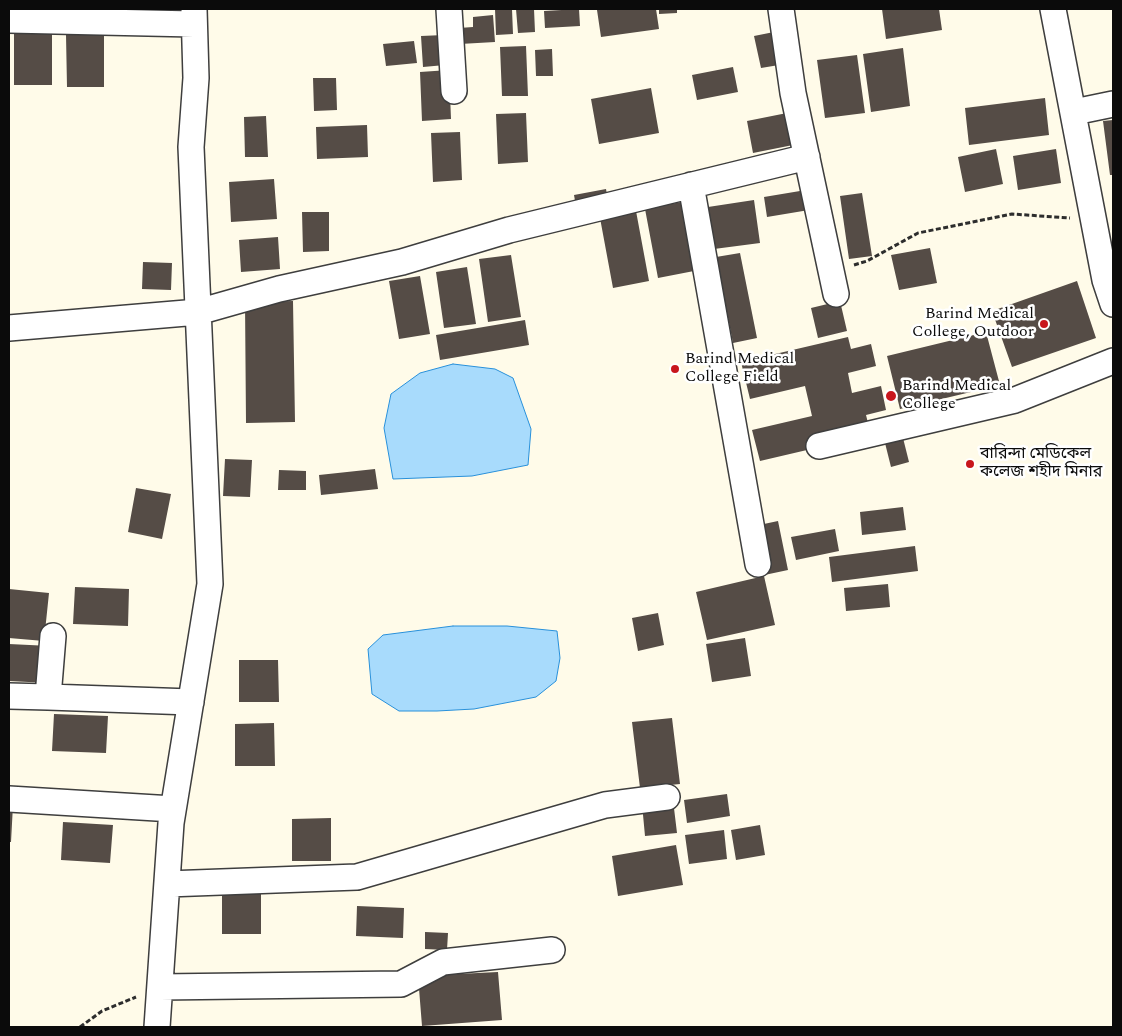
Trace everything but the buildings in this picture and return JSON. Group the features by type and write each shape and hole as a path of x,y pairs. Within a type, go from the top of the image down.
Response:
{"street":[{"path":"449,9 454,91"},
{"path":"781,9 793,93 836,294"},
{"path":"1054,9 1113,304"},
{"path":"9,20 194,17 196,78 191,147 210,584 173,809 157,1027"},
{"path":"1084,110 1113,104"},
{"path":"9,328 198,312 279,289 402,262 509,230 807,157"},
{"path":"691,185 758,564"},
{"path":"819,446 1015,400 1113,361"},
{"path":"48,697 53,636"},
{"path":"9,696 191,702"},
{"path":"167,884 357,876 605,805 667,797"},
{"path":"9,799 173,809"},
{"path":"160,987 401,984 443,962 552,950"}],"path":[{"path":"849,266 867,261 918,233 1012,214 1076,218"},
{"path":"80,1027 102,1011 160,987"}],"water":[{"path":"453,364 495,369 513,378 531,429 528,465 472,476 393,479 384,428 391,394 420,373"},
{"path":"453,626 507,626 557,631 560,658 556,681 536,697 474,709 399,711 372,694 368,649 383,635"}],"place":[{"name":"Barind Medical College, Outdoor","path":"1044,324"},
{"name":"Barind Medical College Field","path":"675,369"},
{"name":"Barind Medical College","path":"891,396"},
{"name":"বারিন্দা মেডিকেল কলেজ শহীদ মিনার","path":"970,464"}]}
